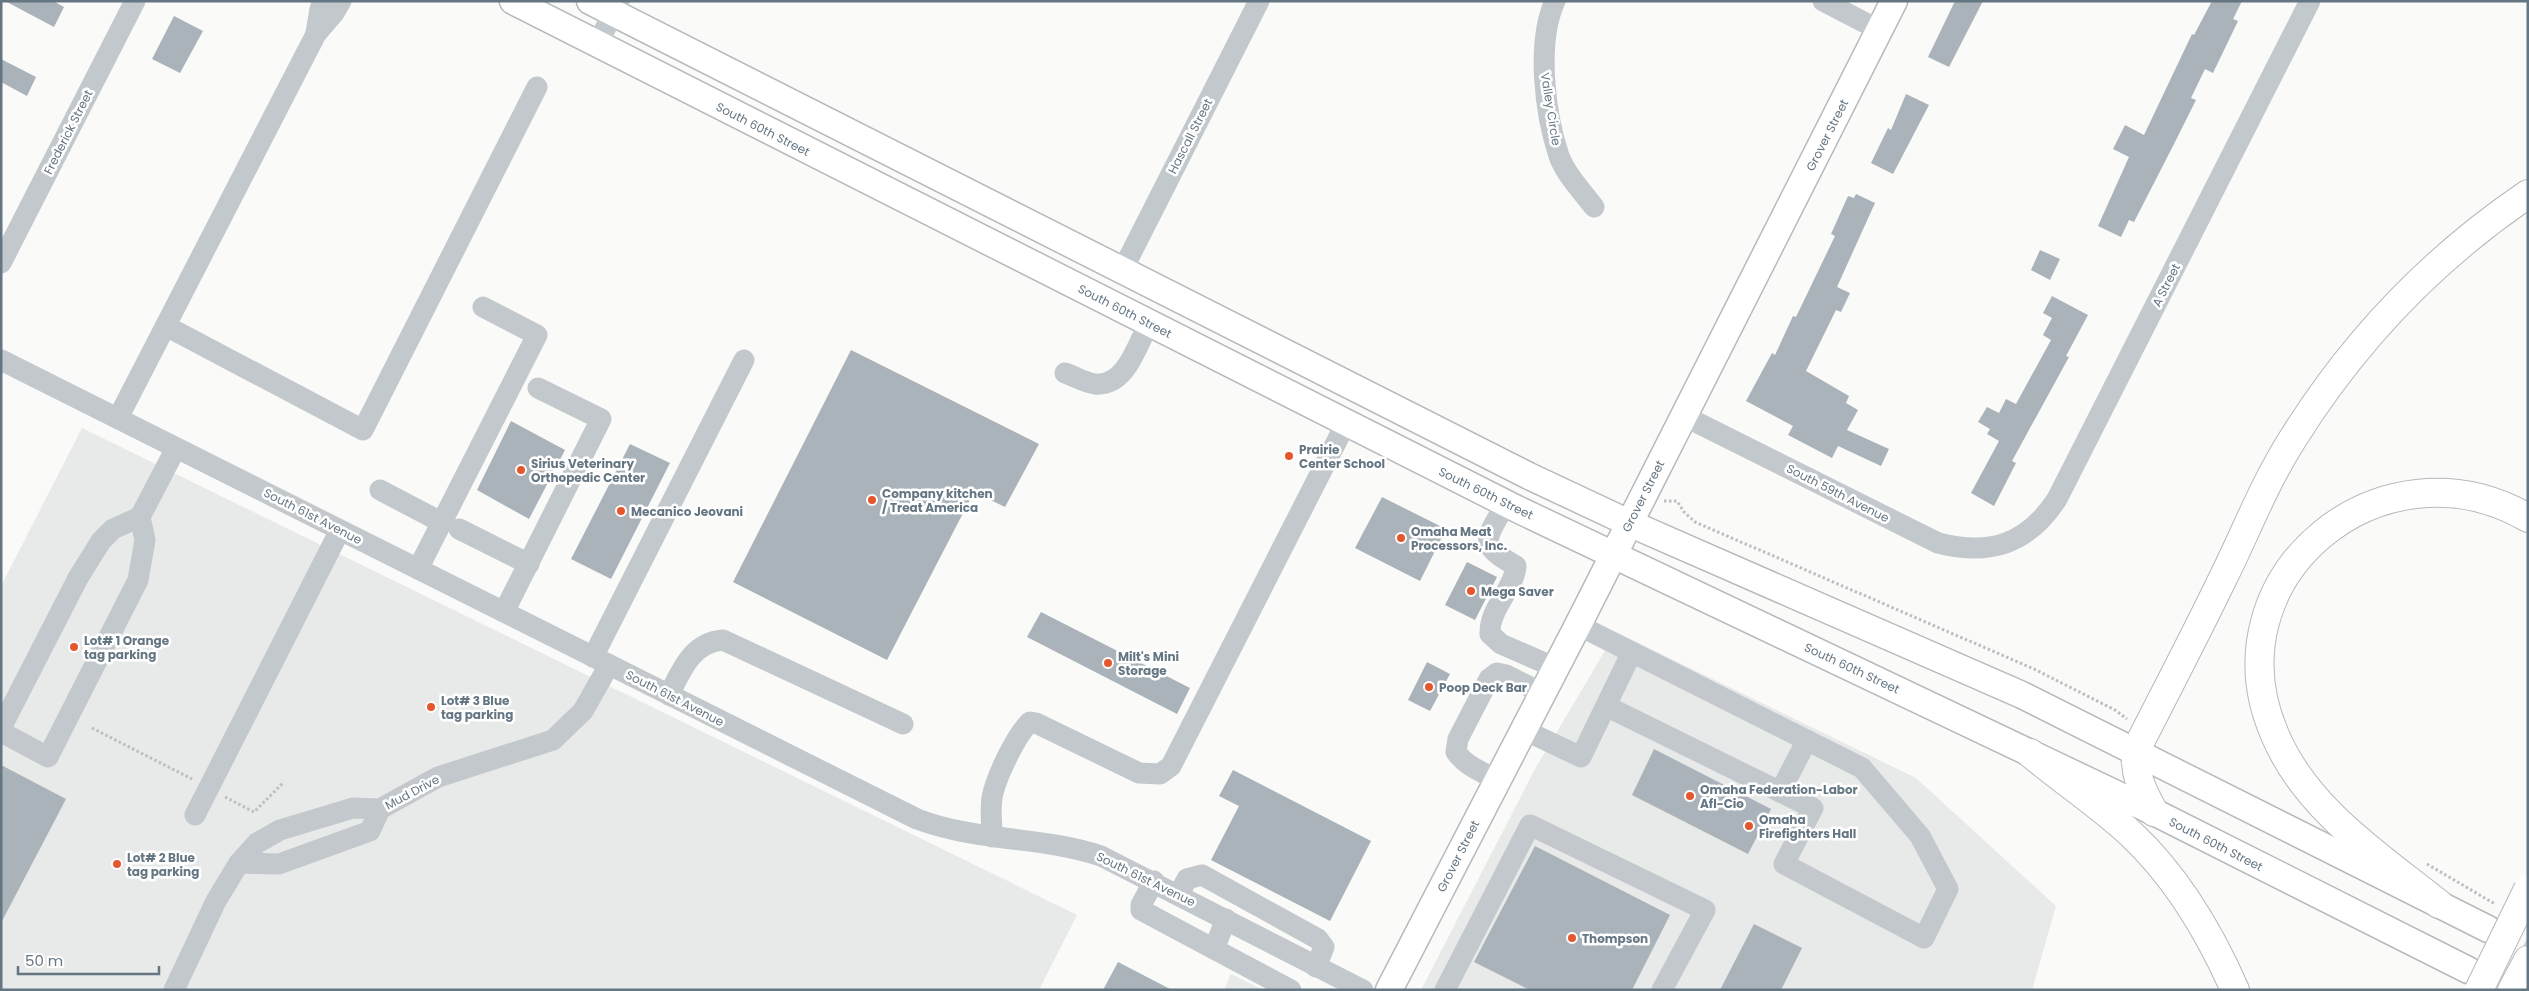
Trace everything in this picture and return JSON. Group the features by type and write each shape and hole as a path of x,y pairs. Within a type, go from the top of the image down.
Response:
{"highway":[{"path":"2154,812 2143,793 2136,773 2136,750 2223,578 2266,486 2310,412 2342,368 2395,305 2464,241 2528,194"},
{"path":"2439,904 2342,825 2320,803 2287,759 2275,735 2265,707 2260,681 2261,652 2266,619 2276,591 2292,565 2317,538 2335,524 2361,509 2407,495 2441,492 2488,499 2528,518"},
{"path":"2030,753 2109,814 2151,854 2171,879 2207,934 2234,990"},
{"path":"2473,980 2528,889"},
{"path":"2512,990 2528,960"}],"main road":[{"name":"South 60th Street","path":"513,1 1506,503 2154,812 2473,980"},
{"path":"590,1 616,7 1122,271 1529,476 1629,523 1950,662 2136,750 2488,929"},
{"name":"Grover Street","path":"1390,990 1578,625 1894,1"},
{"path":"1149,323 1153,315 1161,311 1169,313 1260,358 1316,369"}],"street":[{"name":"Frederick Street","path":"1,263 135,1"},
{"path":"316,34 323,1"},
{"path":"118,418 316,34 334,13 340,1"},
{"name":"Valley Circle","path":"1555,1 1546,27 1544,45 1544,70 1549,109 1560,157 1570,176 1594,207"},
{"path":"1823,1 1879,30"},
{"name":"A Street","path":"1998,546 2019,538 2035,526 2057,499 2310,1"},
{"name":"Hascall Street","path":"1122,271 1254,3"},
{"path":"597,45 616,7"},
{"path":"166,326 363,430 537,87"},
{"path":"418,569 450,526 537,335 483,307"},
{"path":"1065,373 1095,384 1115,380 1124,371 1149,323"},
{"name":"South 61st Avenue","path":"1,360 917,819 962,833 992,838 1058,844 1101,856 1179,894 1362,990"},
{"name":"Mud Drive","path":"174,990 216,900 239,863 257,843 280,830 353,808 380,809 438,777 553,740 583,712 601,661 744,360"},
{"path":"504,612 601,419 538,388"},
{"name":"South 59th Avenue","path":"1684,416 1938,543 1960,549 1998,546"},
{"path":"992,838 992,798 1015,744 1023,728 1030,722 1036,722 1139,774 1160,774 1171,766 1346,423"},
{"path":"1,728 78,578 100,541 113,529 140,517 176,448"},
{"path":"380,490 529,564"},
{"path":"1506,503 1487,538 1489,547 1494,554 1516,566 1516,572 1500,598 1489,625 1490,634 1501,644 1556,668"},
{"path":"1,732 48,757 138,580 145,540 140,517"},
{"path":"195,815 340,530"},
{"path":"1578,625 1862,768 1920,836 1948,889 1924,938 1784,864 1813,808 1606,706"},
{"path":"669,695 684,665 702,646 710,641 723,640 903,724"},
{"path":"1524,730 1581,757 1632,652"},
{"path":"1497,780 1468,765 1460,758 1456,752 1458,739 1490,679 1497,673 1506,675 1542,693"},
{"path":"1780,792 1807,740"},
{"path":"239,863 279,864 370,831 380,809"},
{"path":"1445,990 1530,825 1705,910 1662,990"},
{"path":"1179,894 1187,879 1202,875 1318,939 1324,947 1316,967"},
{"path":"1154,882 1141,904 1141,910 1291,990"},
{"path":"1214,949 1226,919"}],"path":[{"path":"92,728 200,784"},
{"path":"218,793 254,812 284,782"}],"shaded area":[{"path":"82,428 1077,915 1039,990 1,990 1,586"},
{"path":"1616,632 1916,778 2056,906 2032,990 1421,990 1535,769"},
{"path":"1231,974 1263,990 1224,990"}],"building":[{"path":"5,1 53,1 64,7 54,27"},
{"path":"1955,1 1983,1 1949,67 1928,57"},
{"path":"2212,1 2242,1 2233,19 2238,21 2213,73 2205,69 2191,98 2196,100 2174,144 2134,222 2129,220 2121,237 2098,226 2129,157 2113,149 2125,125 2144,135 2192,34 2194,35"},
{"path":"174,16 203,31 180,73 152,59"},
{"path":"1,59 36,77 27,96 1,82"},
{"path":"1906,94 1929,105 1893,174 1871,163 1888,128 1891,130"},
{"path":"1856,194 1875,203 1837,287 1850,293 1841,312 1836,310 1806,371 1849,396 1846,403 1858,410 1847,430 1889,449 1881,466 1838,446 1832,458 1788,435 1793,426 1746,401 1772,353 1775,355 1793,316 1796,317 1835,236 1831,234 1848,196 1854,198"},
{"path":"2040,250 2060,259 2050,280 2031,270"},
{"path":"2052,296 2088,315 2066,356 2069,357 2012,461 2016,463 1994,506 1971,493 1999,441 1987,434 1990,429 1978,422 1987,407 1999,413 2006,399 2016,404 2051,340 2043,335 2052,318 2043,313"},
{"name":"Company kitchen / Treat America","path":"851,350 1039,444 1005,507 974,492 887,660 733,582"},
{"name":"Sirius Veterinary Orthopedic Center","path":"511,421 565,450 529,519 477,490"},
{"name":"Mecanico Jeovani","path":"630,444 670,463 611,579 571,559"},
{"name":"Omaha Meat Processors, Inc.","path":"1382,497 1446,529 1420,581 1355,548"},
{"name":"Mega Saver","path":"1467,562 1497,577 1475,620 1445,605"},
{"name":"Milt's Mini Storage","path":"1041,612 1190,688 1177,714 1027,637"},
{"name":"Poop Deck Bar","path":"1427,662 1450,674 1430,711 1408,700"},
{"name":"Omaha Federation-Labor Afl-Cio","path":"1654,749 1771,809 1748,854 1632,795"},
{"path":"1,765 66,799 1,923"},
{"path":"1233,770 1371,841 1330,921 1211,860 1239,806 1219,796"},
{"name":"Thompson","path":"1535,846 1670,915 1632,990 1530,990 1474,962"},
{"path":"1754,924 1802,948 1781,990 1720,990"},
{"path":"1118,962 1172,990 1103,990"}],"tunnel":[{"path":"2488,929 2528,949"}],"place":[{"name":"Prairie Center School","path":"1289,456"},
{"name":"Sirius Veterinary Orthopedic Center","path":"521,470"},
{"name":"Company kitchen / Treat America","path":"872,500"},
{"name":"Mecanico Jeovani","path":"621,511"},
{"name":"Omaha Meat Processors, Inc.","path":"1401,538"},
{"name":"Mega Saver","path":"1471,591"},
{"name":"Lot# 1 Orange tag parking","path":"74,647"},
{"name":"Milt's Mini Storage","path":"1108,663"},
{"name":"Poop Deck Bar","path":"1429,687"},
{"name":"Lot# 3 Blue tag parking","path":"431,707"},
{"name":"Omaha Federation-Labor Afl-Cio","path":"1690,796"},
{"name":"Omaha Firefighters Hall","path":"1749,826"},
{"name":"Lot# 2 Blue tag parking","path":"117,864"},
{"name":"Thompson","path":"1572,938"}]}
